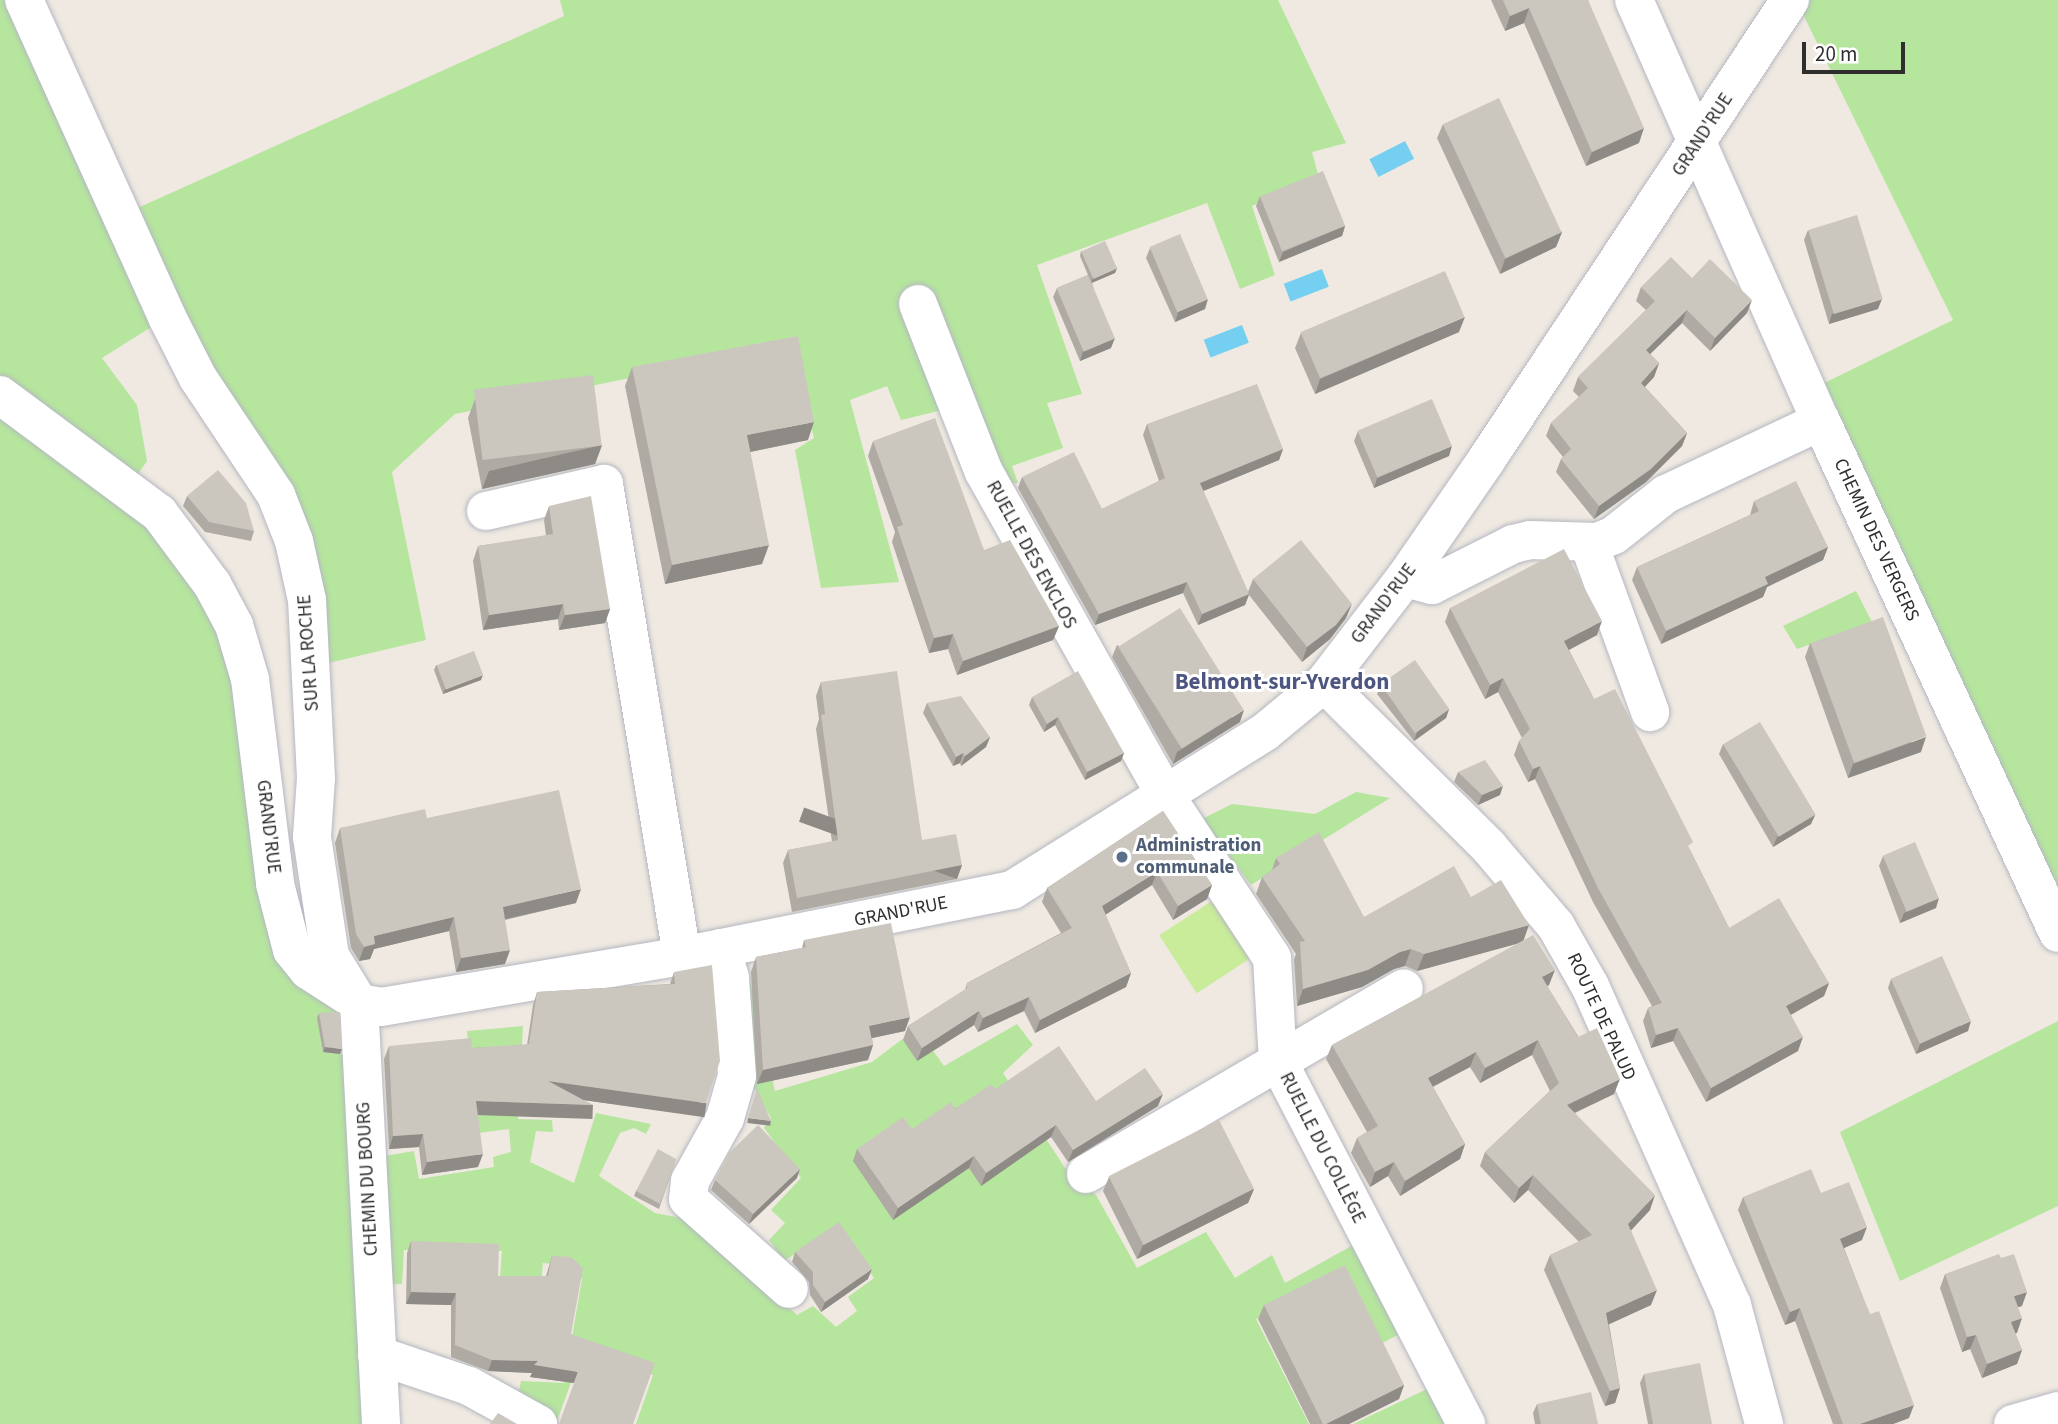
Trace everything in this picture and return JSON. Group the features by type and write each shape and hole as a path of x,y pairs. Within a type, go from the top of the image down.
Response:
{"street":[{"name":"SUR LA ROCHE","path":"24,0 117,214 198,378 276,495 294,541 307,600 316,778 312,837 330,957 359,1003"},
{"name":"CHEMIN DES VERGERS","path":"1634,0 1696,146 2058,933"},
{"name":"GRAND'RUE","path":"0,395 159,513 212,584 233,625 250,679 275,884 292,950 316,976 359,1003 381,1007 682,956 1012,890 1265,733 1324,683 1405,578 1696,146 1790,0"},
{"name":"RUELLE DES ENCLOS","path":"918,304 984,472 1165,795"},
{"path":"1405,578 1432,585 1513,544 1530,540 1589,544 1614,535 1666,494 1821,421"},
{"path":"486,511 604,484 682,956"},
{"path":"1589,544 1650,712"},
{"name":"ROUTE DE PALUD","path":"1324,683 1496,854 1556,926 1590,986 1732,1305 1764,1424"},
{"name":"RUELLE DU COLLÈGE","path":"1165,795 1272,958 1278,1061 1466,1424"},
{"path":"721,948 730,978 737,1076 725,1118 691,1181 688,1199 789,1289"},
{"path":"1086,1174 1404,988"},
{"name":"CHEMIN DU BOURG","path":"359,1003 381,1424"},
{"path":"377,1356 469,1387 538,1424"},
{"path":"2013,1424 2058,1411"}],"green space":[{"path":"0,0 22,0 167,317 102,358 137,405 147,461 129,487 189,550 248,716 262,881 347,1017 318,1018 323,1052 355,1056 378,1424 0,1424"},
{"path":"560,0 1278,0 1346,143 1312,152 1318,174 1252,206 1275,275 1240,289 1207,203 1037,265 1082,394 1047,403 1063,448 1012,466 1018,483 995,484 963,405 901,420 887,386 850,400 899,582 821,588 795,450 814,438 791,350 771,349 455,414 392,472 426,640 316,666 312,604 122,215 564,16"},
{"path":"1801,0 2058,0 2058,927 1812,389 1953,320 1798,4"},
{"path":"1856,591 1872,622 1797,649 1783,626"},
{"path":"1356,792 1390,798 1251,885 1202,819 1232,804 1315,814"},
{"path":"1212,901 1250,959 1197,993 1159,935"},
{"path":"746,963 775,1091 872,1062 917,1028 944,1066 1017,1024 1033,1045 1003,1073 1065,1168 1096,1195 1137,1268 1206,1232 1235,1278 1272,1255 1285,1283 1362,1240 1407,1330 1377,1346 1342,1277 1256,1319 1309,1424 636,1424 653,1375 583,1349 556,1424 516,1405 521,1381 564,1383 582,1279 569,1266 543,1263 541,1285 498,1305 502,1251 404,1250 402,1284 378,1285 373,1158 414,1151 419,1179 494,1167 493,1157 511,1152 509,1129 478,1133 467,1031 523,1026 518,1119 552,1120 553,1132 536,1131 530,1162 574,1183 596,1113 651,1124 646,1134 634,1128 620,1133 599,1176 655,1213 697,1221 797,1315 813,1306 836,1327 857,1311 848,1297 874,1278 838,1226 784,1261 769,1240 785,1223 771,1210 801,1178 764,1128 771,1118 753,1086 734,966"},
{"path":"2058,1021 2058,1206 1900,1281 1840,1132"},
{"path":"1442,1382 1463,1424 1353,1424"}],"water":[{"path":"1405,141 1414,159 1378,177 1369,159"},
{"path":"1322,269 1329,287 1291,301 1284,284"},
{"path":"1242,325 1249,343 1211,357 1204,340"}],"building":[{"path":"1503,0 1588,0 1644,128 1592,152 1529,8 1510,16"},
{"path":"1499,98 1562,232 1505,258 1443,124"},
{"path":"1323,171 1345,226 1282,251 1260,196"},
{"path":"1857,215 1883,299 1834,314 1808,230"},
{"path":"1180,234 1208,299 1177,312 1150,247"},
{"path":"1105,241 1117,268 1093,279 1081,252"},
{"path":"1671,257 1692,278 1710,259 1752,300 1715,338 1687,310 1646,350 1659,363 1641,383 1687,433 1651,469 1599,506 1561,459 1571,449 1551,423 1588,388 1578,377 1655,301 1641,287"},
{"path":"1445,271 1465,317 1320,378 1300,332"},
{"path":"1088,275 1115,339 1084,352 1057,288"},
{"path":"798,336 814,422 747,435 769,545 672,565 632,367"},
{"path":"593,375 602,445 483,460 474,390"},
{"path":"1257,384 1283,449 1200,483 1249,594 1202,614 1187,582 1099,614 1022,477 1074,452 1102,509 1165,478 1147,424"},
{"path":"1432,399 1452,446 1377,478 1357,431"},
{"path":"935,418 984,550 1010,540 1059,626 963,661 953,634 934,638 897,527 903,525 873,441"},
{"path":"218,470 246,503 254,531 209,522 187,496"},
{"path":"1796,481 1828,547 1765,577 1768,584 1666,631 1637,567 1759,511 1754,501"},
{"path":"591,496 610,609 565,615 563,604 489,615 478,546 553,534 549,506"},
{"path":"1301,540 1352,604 1336,625 1307,647 1253,579"},
{"path":"1564,549 1602,621 1564,641 1594,699 1615,689 1693,842 1688,846 1729,928 1779,898 1829,983 1786,1006 1803,1037 1711,1088 1678,1028 1656,1035 1648,1008 1662,1003 1598,888 1540,766 1533,769 1519,741 1530,729 1503,678 1490,685 1450,608"},
{"path":"1180,608 1244,710 1182,748 1118,647"},
{"path":"1883,617 1926,736 1854,763 1811,643"},
{"path":"474,651 483,675 446,690 437,665"},
{"path":"1415,660 1449,709 1415,733 1381,684"},
{"path":"897,671 922,840 956,834 962,865 797,898 788,850 838,840 821,715 825,714 821,682"},
{"path":"1078,671 1124,753 1087,772 1058,717 1047,724 1032,697"},
{"path":"961,696 990,737 965,756 963,753 956,757 927,703"},
{"path":"1760,722 1816,815 1779,837 1723,744"},
{"path":"1485,760 1503,786 1482,795 1458,772"},
{"path":"559,790 581,889 503,907 510,950 461,958 454,917 374,936 375,944 364,947 356,934 340,828 425,809 427,818"},
{"path":"1163,811 1212,885 1178,906 1157,872 1102,906 1131,973 1040,1020 1029,997 983,1018 979,1011 922,1048 908,1026 967,988 967,983 1072,928 1047,888"},
{"path":"1319,832 1364,917 1454,866 1471,897 1501,880 1529,925 1424,954 1411,949 1400,952 1368,970 1303,989 1300,942 1305,941 1262,877 1280,864 1276,858"},
{"path":"1915,842 1939,898 1907,912 1883,856"},
{"path":"891,923 910,1017 869,1026 873,1045 763,1070 756,957 806,947 804,940"},
{"path":"1533,935 1555,970 1542,977 1578,1037 1597,1028 1620,1079 1567,1105 1655,1195 1628,1224 1657,1290 1606,1313 1620,1388 1610,1391 1550,1255 1592,1235 1533,1175 1519,1188 1485,1152 1559,1083 1538,1040 1485,1068 1476,1052 1428,1078 1465,1144 1405,1181 1394,1162 1375,1172 1357,1138 1378,1126 1332,1045"},
{"path":"1942,956 1971,1021 1920,1044 1891,979"},
{"path":"712,965 720,1061 706,1103 548,1081 593,1105 476,1101 483,1154 427,1162 423,1134 393,1136 389,1046 471,1038 472,1048 529,1044 537,992 675,984 674,972"},
{"path":"340,1012 342,1049 325,1047 319,1013"},
{"path":"1059,1046 1096,1101 1145,1068 1163,1094 1073,1150 1056,1125 986,1173 974,1156 898,1208 857,1149 903,1117 912,1129 951,1102 955,1109 991,1084 995,1089"},
{"path":"757,1088 771,1121 748,1118"},
{"path":"1219,1120 1254,1189 1143,1245 1109,1176"},
{"path":"758,1125 800,1169 753,1214 715,1180 729,1153"},
{"path":"658,1149 676,1159 660,1204 636,1191"},
{"path":"1811,1169 1821,1193 1849,1182 1867,1227 1840,1239 1870,1314 1879,1311 1914,1405 1860,1424 1843,1424 1800,1308 1790,1312 1743,1197"},
{"path":"839,1222 872,1269 825,1302 813,1285 813,1272 795,1252"},
{"path":"411,1241 499,1244 498,1276 548,1276 552,1256 571,1257 583,1268 571,1334 655,1363 633,1424 559,1424 578,1372 534,1365 538,1361 492,1360 455,1345 456,1293 411,1292"},
{"path":"1999,1254 2001,1258 2014,1254 2027,1292 2014,1296 2022,1318 2011,1322 2022,1350 1987,1364 1976,1335 1967,1337 1945,1274"},
{"path":"1345,1265 1404,1385 1323,1424 1264,1305"},
{"path":"1700,1363 1712,1424 1653,1424 1644,1374"},
{"path":"1591,1392 1598,1424 1541,1424 1537,1404"},
{"path":"498,1413 517,1424 490,1424"}],"place":[{"name":"Administration communale","path":"1122,857"}],"district":[{"name":"Belmont-sur-Yverdon","path":"1282,682"}]}
